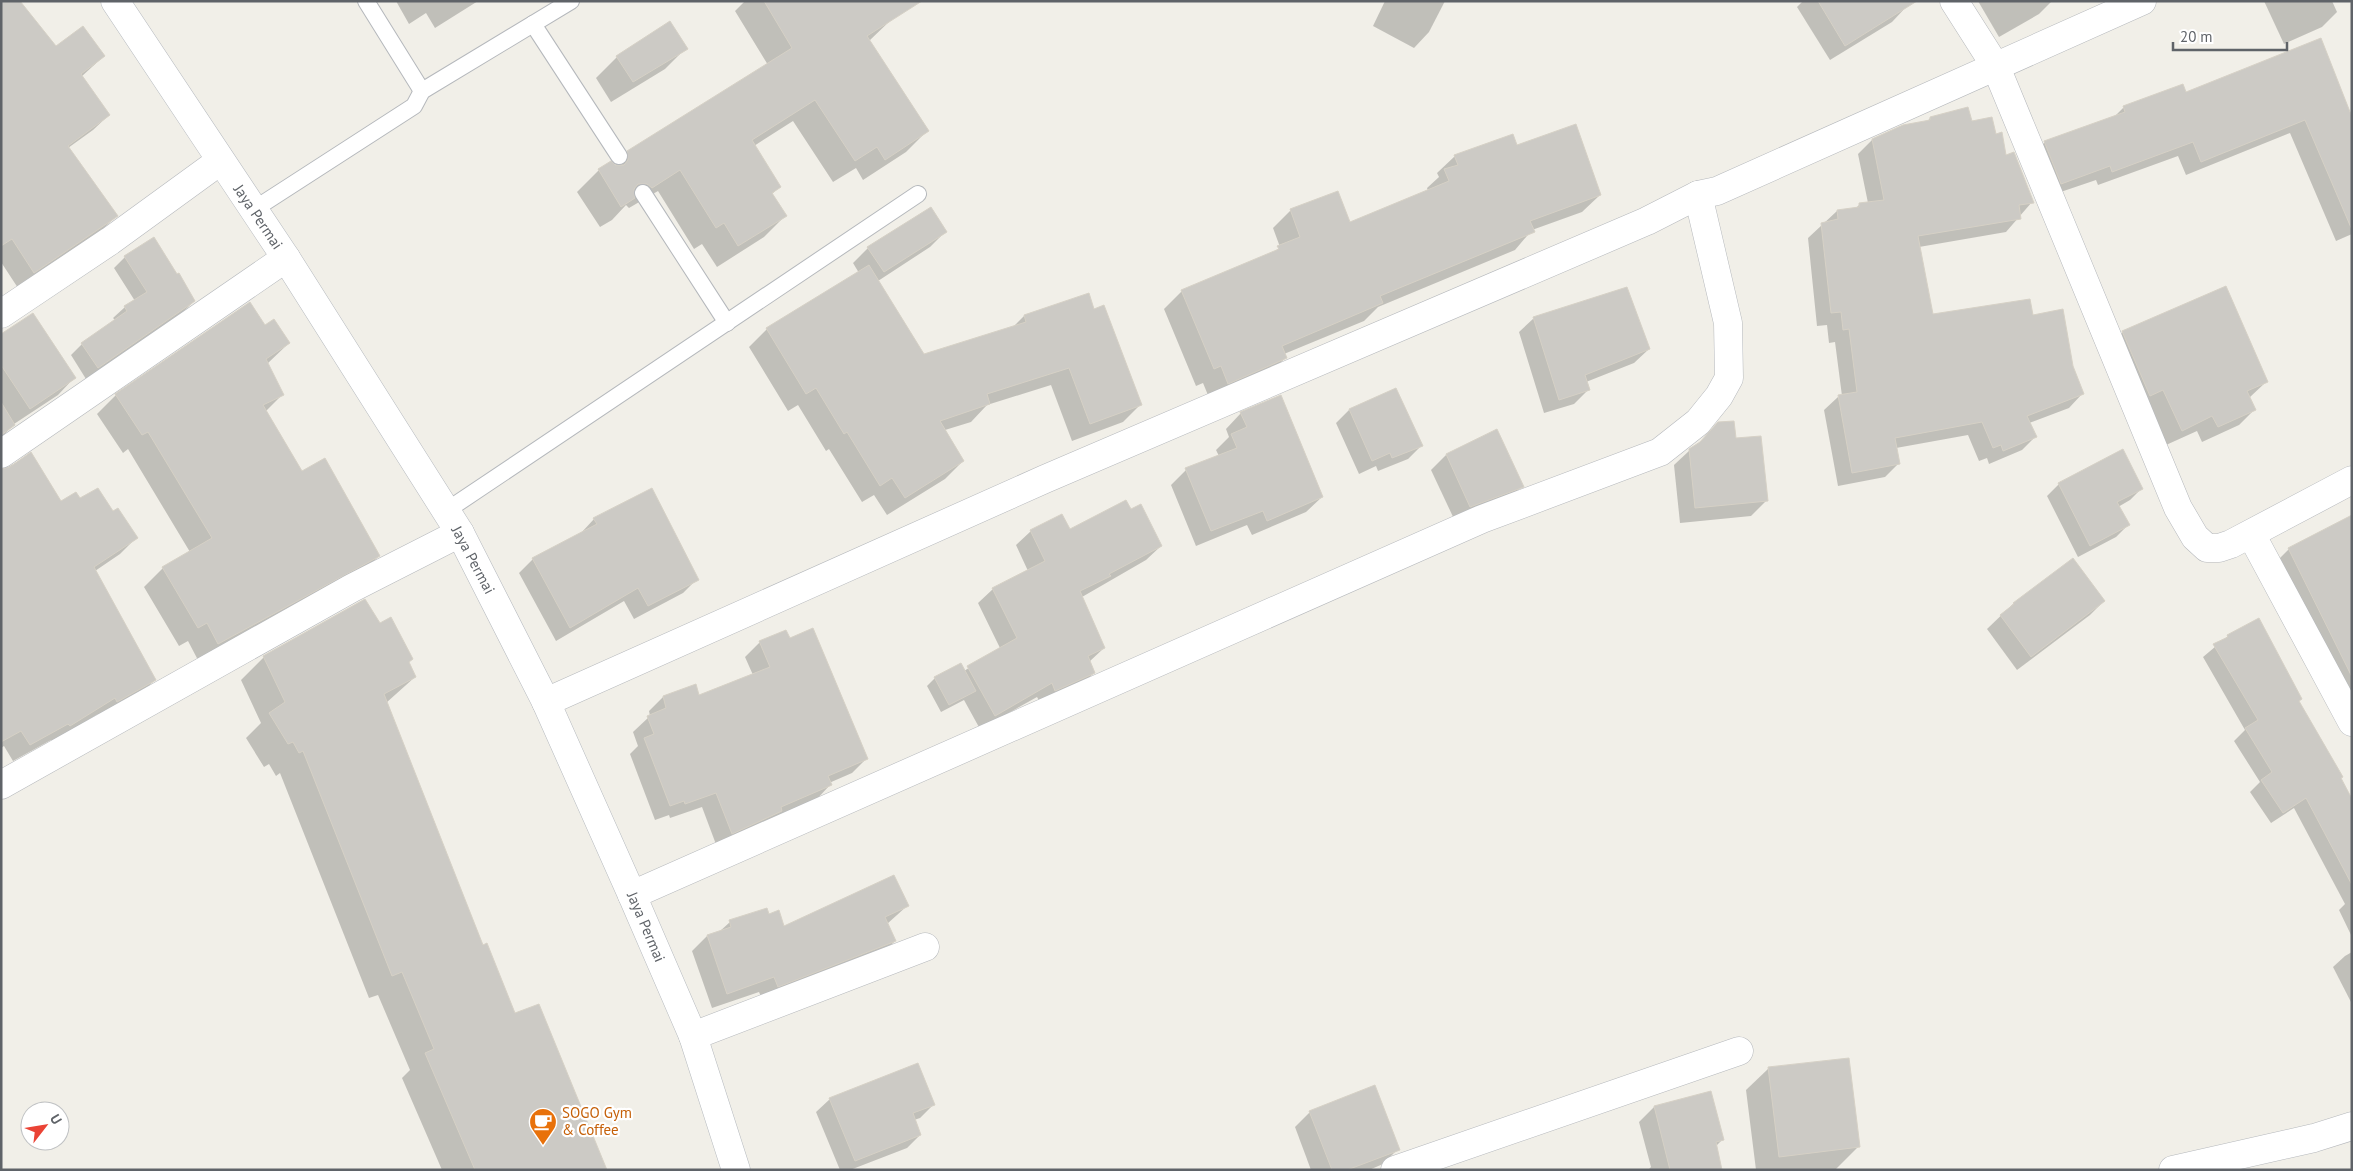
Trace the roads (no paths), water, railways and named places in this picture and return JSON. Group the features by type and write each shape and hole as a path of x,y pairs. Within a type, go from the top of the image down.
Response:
{"street":[{"name":"Jaya Permai","path":"114,1 252,210 286,258 453,522 546,702 632,895 693,1036 736,1170"},
{"path":"1954,1 1996,67 2178,508 2195,537 2207,548 2219,548 2231,544 2352,480"},
{"path":"546,702 1045,479 1647,221 2142,1"},
{"path":"1,314 110,241 220,161"},
{"path":"632,895 1482,519 1660,452 1698,422 1719,396 1729,378 1728,323 1708,193"},
{"path":"1,454 286,258"},
{"path":"1,785 352,588 453,522"},
{"path":"2251,534 2352,722"},
{"path":"693,1036 924,947"},
{"path":"1395,1170 1739,1051"},
{"path":"2174,1170 2314,1138 2352,1126"}],"lane":[{"path":"366,1 422,90"},
{"path":"252,210 414,106 422,90 571,1"},
{"path":"533,24 619,156"},
{"path":"642,193 727,323"},
{"path":"453,522 727,323 918,194"}],"place":[{"name":"SOGO Gym & Coffee","path":"543,1146"}]}
